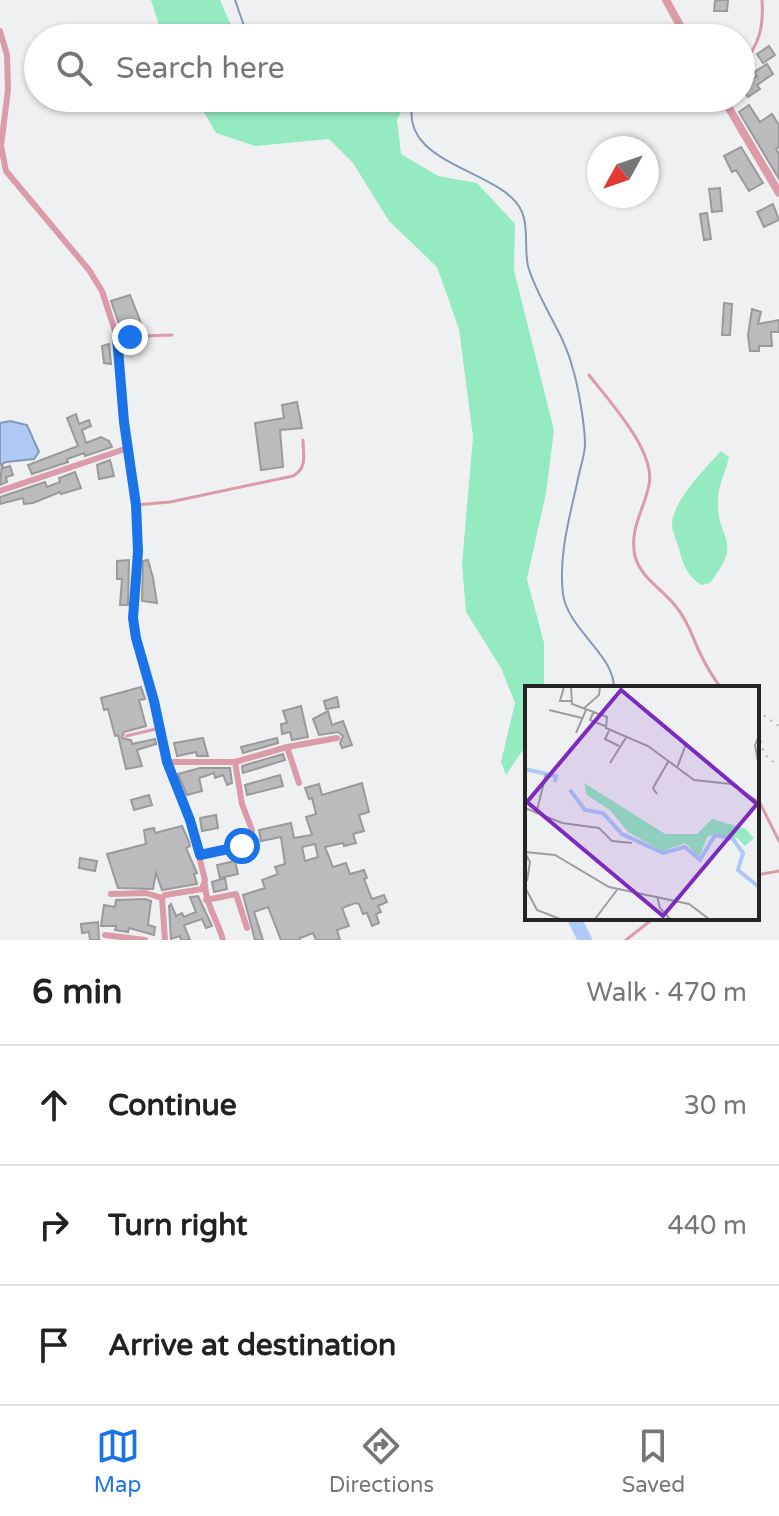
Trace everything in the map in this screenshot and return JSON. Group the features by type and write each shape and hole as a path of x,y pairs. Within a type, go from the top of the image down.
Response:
{"street":[{"path":"666,0 679,24"},
{"path":"0,31 7,55 8,90 1,146 6,171 89,270 102,291 117,337 136,505 138,551 133,618 136,638 167,762 200,855 206,900 215,915 223,940"},
{"path":"731,112 779,193"},
{"path":"0,491 128,448"},
{"path":"167,762 235,762 287,747 337,738"},
{"path":"287,747 299,783"},
{"path":"200,855 247,845 252,840 235,762"},
{"path":"162,898 198,890 205,885"},
{"path":"111,894 146,893 162,898"},
{"path":"206,900 236,894 247,928"},
{"path":"162,898 165,940"},
{"path":"105,935 145,940"}],"lane":[{"path":"755,46 762,28 762,0"},
{"path":"117,337 172,335"},
{"path":"589,375 624,420 648,463 649,487 634,530 636,559 643,573 685,618 703,660 720,686"},
{"path":"136,505 170,502 293,476 304,464 303,440"},
{"path":"126,736 160,728"},
{"path":"759,801 779,841"},
{"path":"759,875 779,871"},
{"path":"626,940 651,920"}],"path":[{"path":"759,712 779,726"},
{"path":"759,727 761,747 768,760 779,765"}],"green space":[{"path":"151,0 220,0 231,24 159,24"},
{"path":"204,112 401,112 397,120 401,154 438,176 477,183 515,224 514,270 554,430 546,493 527,579 544,643 544,686 525,686 525,747 506,775 501,762 515,703 501,668 466,612 462,564 473,437 459,329 437,267 389,221 353,163 329,139 255,146 216,133"},
{"path":"721,451 729,457 718,500 726,557 710,583 701,585 684,565 672,524 684,495"}],"water":[{"path":"10,421 27,425 39,452 34,459 0,465 0,423"}],"building":[{"path":"728,0 727,11 714,11 715,1"},
{"path":"769,46 775,55 763,63 757,54"},
{"path":"767,64 773,74 757,85 760,89 755,92 757,76 755,71"},
{"path":"739,112 754,112 760,122 772,114 779,125 779,147 776,149 779,154 779,179"},
{"path":"741,147 763,183 749,191 736,170 732,172 724,156"},
{"path":"720,188 722,211 712,212 709,189"},
{"path":"773,204 779,220 764,227 757,212"},
{"path":"707,213 711,239 704,240 700,214"},
{"path":"130,295 143,328 122,332 111,301"},
{"path":"724,303 732,304 730,335 722,335"},
{"path":"752,309 761,312 758,324 779,320 779,332 771,332 772,346 759,346 759,351 750,351 748,335"},
{"path":"109,344 111,364 104,363 102,346"},
{"path":"297,402 302,428 280,430 283,467 261,470 255,423 284,418 282,405"},
{"path":"76,414 79,424 89,420 91,426 82,430 86,443 101,437 109,441 112,447 85,456 84,453 32,474 28,465 78,446 67,418"},
{"path":"110,460 114,476 99,479 97,465"},
{"path":"2,463 3,468 10,466 13,475 6,477 7,482 0,485"},
{"path":"75,472 81,488 60,492 33,503 24,504 23,498 0,504 0,497 45,482 47,487"},
{"path":"129,560 128,605 120,605 122,579 117,579 117,561"},
{"path":"148,560 157,603 142,601 143,561"},
{"path":"141,687 145,699 139,700 146,726 124,732 122,738 131,740 132,744 155,739 156,744 137,750 142,766 126,769 118,735 115,736 108,709 104,710 101,698"},
{"path":"337,697 339,707 326,709 324,701"},
{"path":"301,706 308,737 292,740 290,732 282,734 281,724 287,723 283,711"},
{"path":"328,711 332,725 343,721 352,745 342,748 340,743 343,736 338,732 319,735 313,719"},
{"path":"203,738 208,756 197,756 196,752 177,756 174,743"},
{"path":"277,738 278,743 243,753 241,747"},
{"path":"283,754 285,760 243,773 242,766"},
{"path":"200,768 230,768 232,783 227,785 223,775 215,778 214,773 199,778 202,791 187,795 178,774"},
{"path":"280,775 283,786 247,795 245,785"},
{"path":"362,783 369,812 359,815 364,831 353,834 356,843 325,847 333,867 346,863 350,874 364,870 372,899 384,895 387,902 378,906 381,912 376,914 379,923 372,926 367,913 363,914 359,904 355,903 342,908 349,926 337,930 340,940 316,940 313,933 300,940 281,940 268,907 254,912 263,940 255,940 243,895 265,888 262,880 278,874 275,867 285,864 281,837 261,841 259,830 291,823 294,838 312,835 306,817 316,814 312,798 309,799 305,788 319,784 322,795","holes":["315,844 318,857 305,861 302,847"]},
{"path":"149,795 152,805 134,810 131,800"},
{"path":"216,815 218,828 202,831 200,818"},
{"path":"182,826 189,842 190,846 186,848 197,873 194,874 197,884 162,890 156,873 153,889 118,888 107,854 146,844 144,830 154,828 155,833"},
{"path":"80,858 97,861 95,871 79,868"},
{"path":"235,861 238,874 220,878 217,865"},
{"path":"225,878 227,889 214,892 212,882"},
{"path":"198,896 212,926 206,928 202,919 184,925 190,940 181,940 180,936 171,939 169,906 171,904 176,916 182,913 184,917 196,912 190,897"},
{"path":"116,900 151,901 148,925 155,927 154,935 129,928 128,932 115,930 116,926 101,926 104,905 115,907"},
{"path":"98,922 99,940 90,940 89,932 82,933 81,924"}],"waterway":[{"path":"235,0 244,24"},
{"path":"413,112 412,121 420,138 434,153 495,186 512,198 522,212 528,266 568,353 577,383 584,427 584,452 564,548 563,594 573,619 607,664 614,686"},
{"path":"575,920 585,940"}],"route":[{"path":"130,337 117,337 124,422 136,505 138,551 133,618 136,638 167,762 200,855 242,846"}]}
